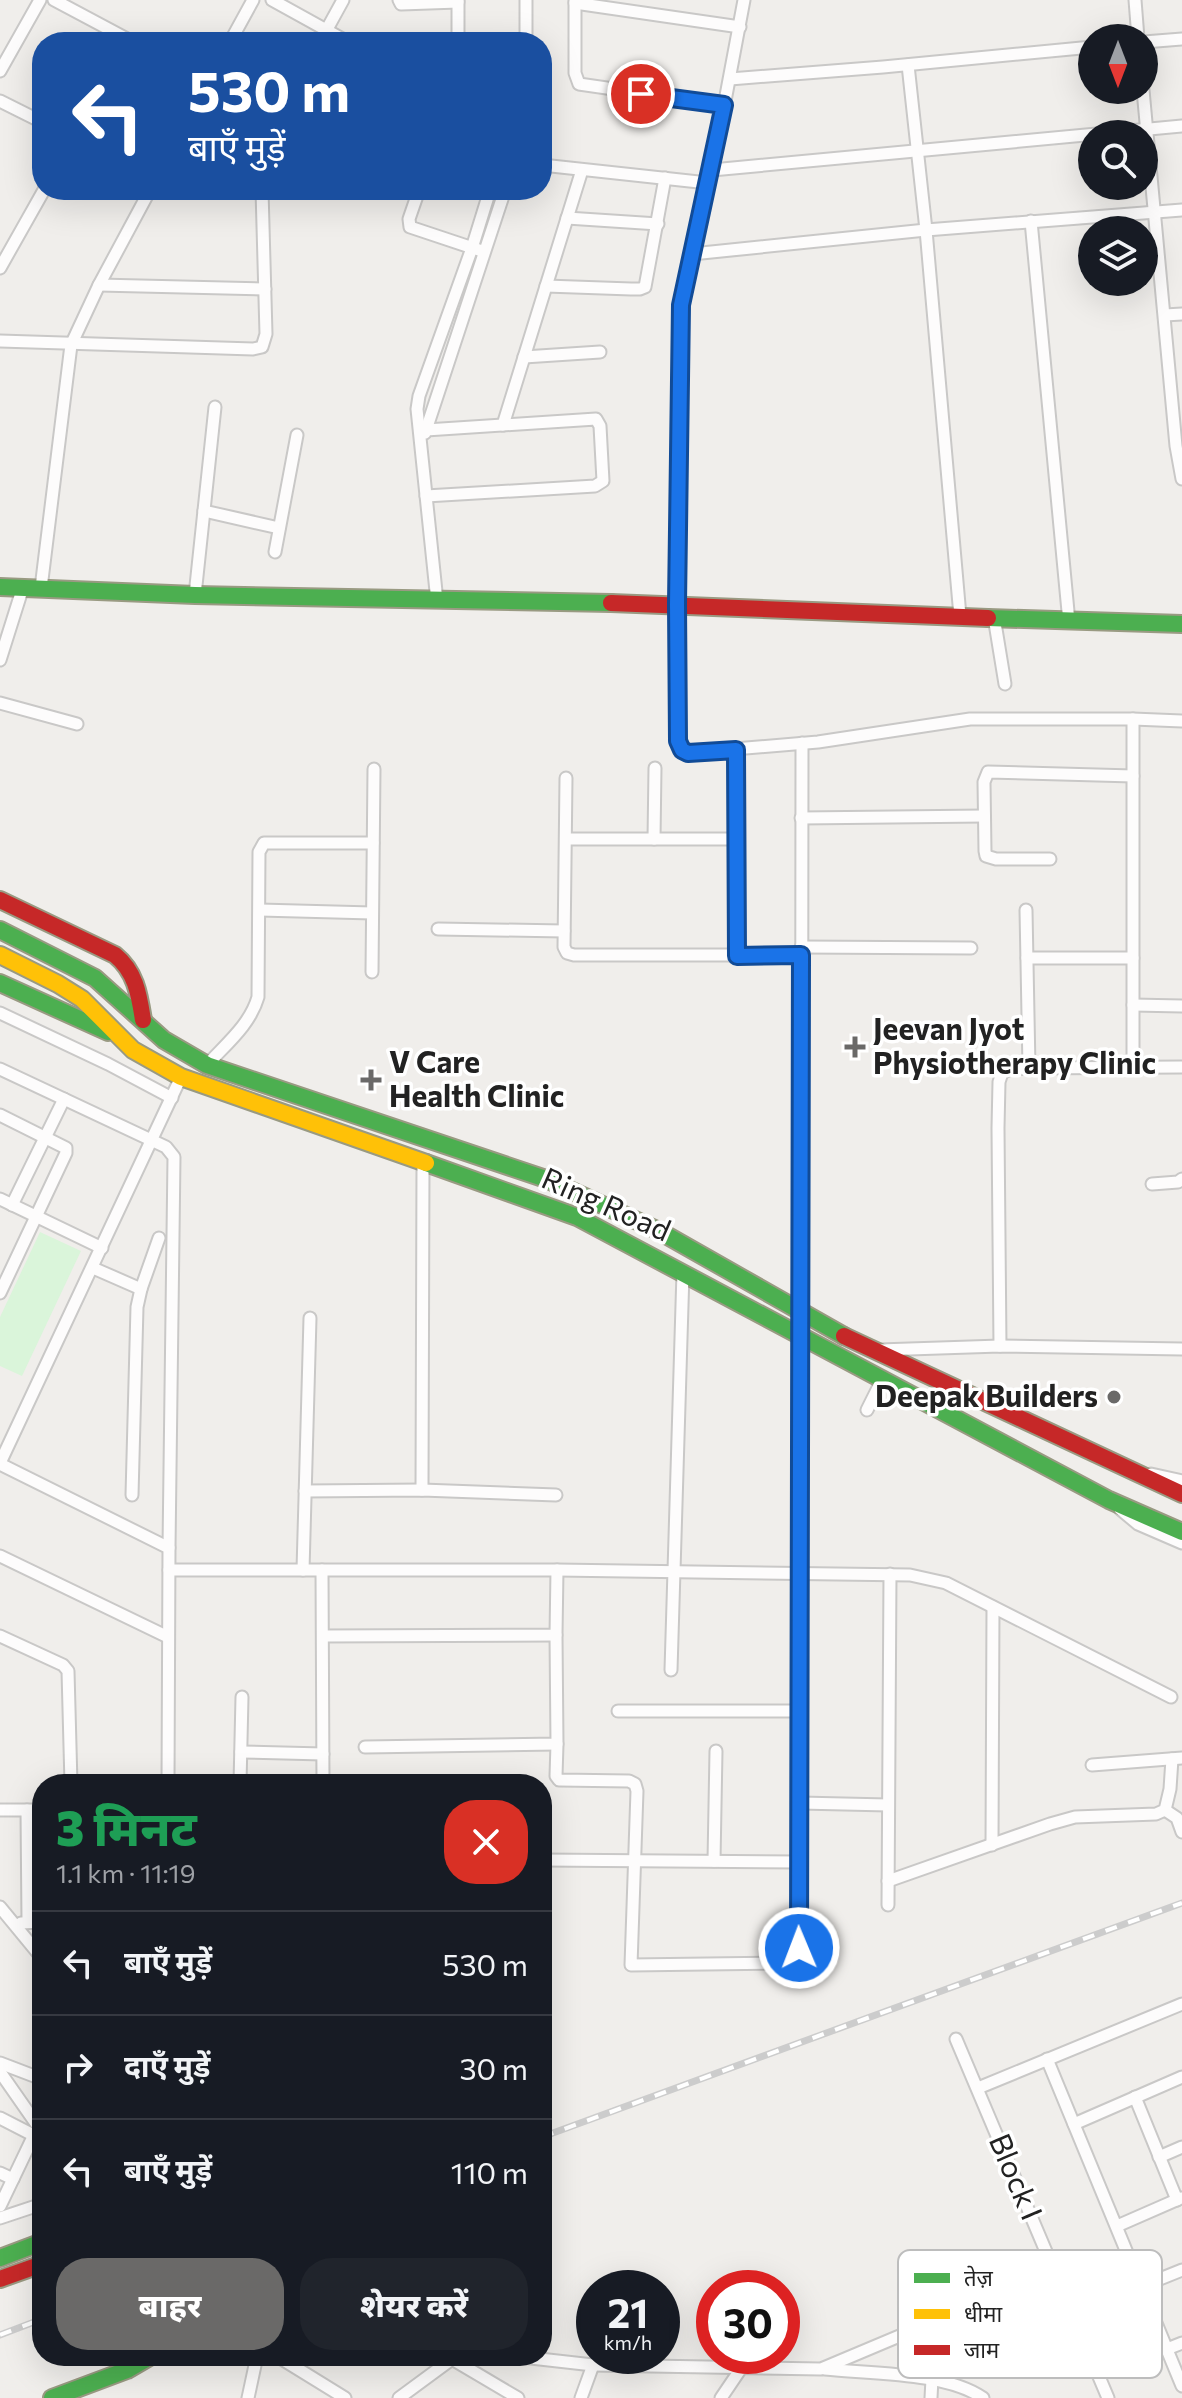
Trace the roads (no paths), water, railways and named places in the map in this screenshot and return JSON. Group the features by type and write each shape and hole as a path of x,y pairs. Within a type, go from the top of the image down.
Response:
{"street":[{"path":"0,71 40,0"},
{"path":"54,0 113,32"},
{"path":"235,32 253,0"},
{"path":"272,0 326,31 343,0"},
{"path":"399,0 401,4 458,1 458,32"},
{"path":"526,0 526,32"},
{"path":"744,0 712,170 681,305 677,604 678,741 682,750 688,753 802,743 970,719 1182,721"},
{"path":"1135,0 1137,24"},
{"path":"724,105 579,84 575,73 575,1 740,27"},
{"path":"1158,41 1182,39"},
{"path":"730,79 1078,48"},
{"path":"908,65 926,230 960,616"},
{"path":"0,101 32,117"},
{"path":"1158,128 1182,126"},
{"path":"712,170 1078,135"},
{"path":"552,166 708,183"},
{"path":"503,425 582,170"},
{"path":"546,286 640,289 647,282 665,178"},
{"path":"0,268 38,200"},
{"path":"41,588 71,345 145,200"},
{"path":"0,341 262,347 266,334 262,200"},
{"path":"416,200 409,219 410,227 485,252"},
{"path":"437,601 417,419 419,396 487,200"},
{"path":"421,445 502,200"},
{"path":"1155,200 1165,315 1177,389 1182,475"},
{"path":"692,254 926,230 1182,210"},
{"path":"567,218 658,224"},
{"path":"1031,221 1069,622"},
{"path":"99,285 265,289"},
{"path":"1165,315 1182,314"},
{"path":"438,344 454,349"},
{"path":"524,357 600,352"},
{"path":"195,595 215,407"},
{"path":"426,430 596,419 600,426 603,481 595,486 426,496"},
{"path":"275,552 297,435"},
{"path":"204,511 279,528"},
{"path":"0,587 195,595 677,604 1069,622 1182,624"},
{"path":"0,660 23,587"},
{"path":"994,617 1005,684"},
{"path":"0,703 77,724"},
{"path":"1133,719 1133,1067"},
{"path":"557,1570 556,1776 559,1780 629,1781 635,1784 631,1965 784,1963 795,1958 799,1948 801,1711 802,743"},
{"path":"736,750 737,956"},
{"path":"654,839 655,768"},
{"path":"372,972 374,769"},
{"path":"1050,859 996,859 986,856 984,782 988,772 1133,776"},
{"path":"566,778 564,947 567,953 737,956 801,951 971,948"},
{"path":"801,818 984,816"},
{"path":"567,839 736,839"},
{"path":"207,1065 254,1012 259,979 259,852 264,843 373,843"},
{"path":"0,900 125,962 134,980 143,1020"},
{"path":"260,910 372,913"},
{"path":"1026,910 1029,1068"},
{"path":"438,929 564,931"},
{"name":"Ring Road","path":"0,930 95,978 164,1040 207,1065 546,1179 659,1231 802,1315 1182,1494"},
{"name":"Ring Road","path":"0,955 82,999 133,1050 181,1077 577,1217 1109,1500 1182,1532"},
{"path":"1027,958 1133,958"},
{"path":"0,983 117,1036"},
{"path":"1133,1005 1182,1006"},
{"path":"0,1013 172,1098"},
{"path":"1000,1346 999,1082 1002,1073 1010,1069 1029,1068 1182,1067"},
{"path":"0,1069 152,1141 171,1152 176,1165 168,1774"},
{"path":"169,1548 0,1464 181,1077"},
{"path":"12,1205 64,1099"},
{"path":"0,1115 66,1148 0,1293"},
{"path":"422,1490 423,1163"},
{"path":"1152,1184 1182,1179"},
{"path":"0,1199 102,1248"},
{"path":"132,1495 136,1323 141,1289 159,1238"},
{"path":"93,1268 141,1289"},
{"path":"671,1670 683,1272"},
{"path":"303,1570 310,1318"},
{"path":"874,1350 1000,1346 1182,1349"},
{"path":"867,1410 882,1380"},
{"path":"1127,1470 1182,1481"},
{"path":"305,1491 422,1490 556,1495"},
{"path":"1109,1500 1138,1524 1182,1543"},
{"path":"0,1556 168,1637"},
{"path":"169,1570 672,1570 928,1577 946,1583 1171,1697"},
{"path":"322,1570 323,1774"},
{"path":"888,1905 890,1574"},
{"path":"992,1845 993,1607"},
{"path":"323,1636 556,1635"},
{"path":"0,1636 63,1665 68,1671 71,1774"},
{"path":"240,1774 242,1697"},
{"path":"618,1711 801,1711"},
{"path":"365,1747 557,1744"},
{"path":"714,1861 716,1751"},
{"path":"241,1752 323,1754"},
{"path":"1092,1765 1177,1759 1165,1810"},
{"path":"800,1803 888,1805"},
{"path":"0,1810 32,1810"},
{"path":"27,1810 28,1922"},
{"path":"888,1881 1075,1817 1156,1814 1165,1810"},
{"path":"1165,1810 1177,1818 1182,1832"},
{"path":"552,1860 798,1862"},
{"path":"0,1907 32,1946"},
{"path":"13,1923 32,1922"},
{"path":"978,2088 1182,2004"},
{"name":"Block I","path":"956,2039 1045,2250"},
{"path":"1047,2059 1126,2250"},
{"path":"0,2063 32,2075"},
{"path":"0,2072 32,2124"},
{"path":"1074,2124 1182,2077"},
{"path":"1117,2226 1180,2199 1135,2097"},
{"path":"0,2118 32,2132"},
{"path":"0,2206 32,2147"},
{"path":"1159,2157 1182,2147"},
{"path":"0,2173 13,2179"},
{"path":"0,2218 32,2207"},
{"path":"0,2258 32,2246"},
{"path":"0,2279 32,2268"},
{"path":"1162,2278 1182,2270"},
{"path":"821,2369 898,2337"},
{"path":"1162,2337 1182,2386"},
{"path":"1167,2349 1182,2343"},
{"path":"552,2360 576,2363"},
{"path":"52,2398 134,2366"},
{"path":"248,2398 255,2366"},
{"path":"293,2366 345,2398"},
{"path":"399,2398 443,2366"},
{"path":"467,2366 518,2398"},
{"path":"800,2368 898,2376"},
{"path":"581,2398 590,2374"},
{"path":"721,2398 737,2374"},
{"path":"921,2378 963,2387 983,2398"},
{"name":"Block I","path":"1100,2378 1108,2398"},
{"path":"931,2398 932,2379"}],"railway":[{"path":"552,2133 1182,1903"},
{"path":"0,2335 32,2323"}],"place":[{"name":"Jeevan Jyot Physiotherapy Clinic","path":"855,1047"},
{"name":"V Care Health Clinic","path":"371,1080"},
{"name":"Deepak Builders","path":"1114,1397"}]}
